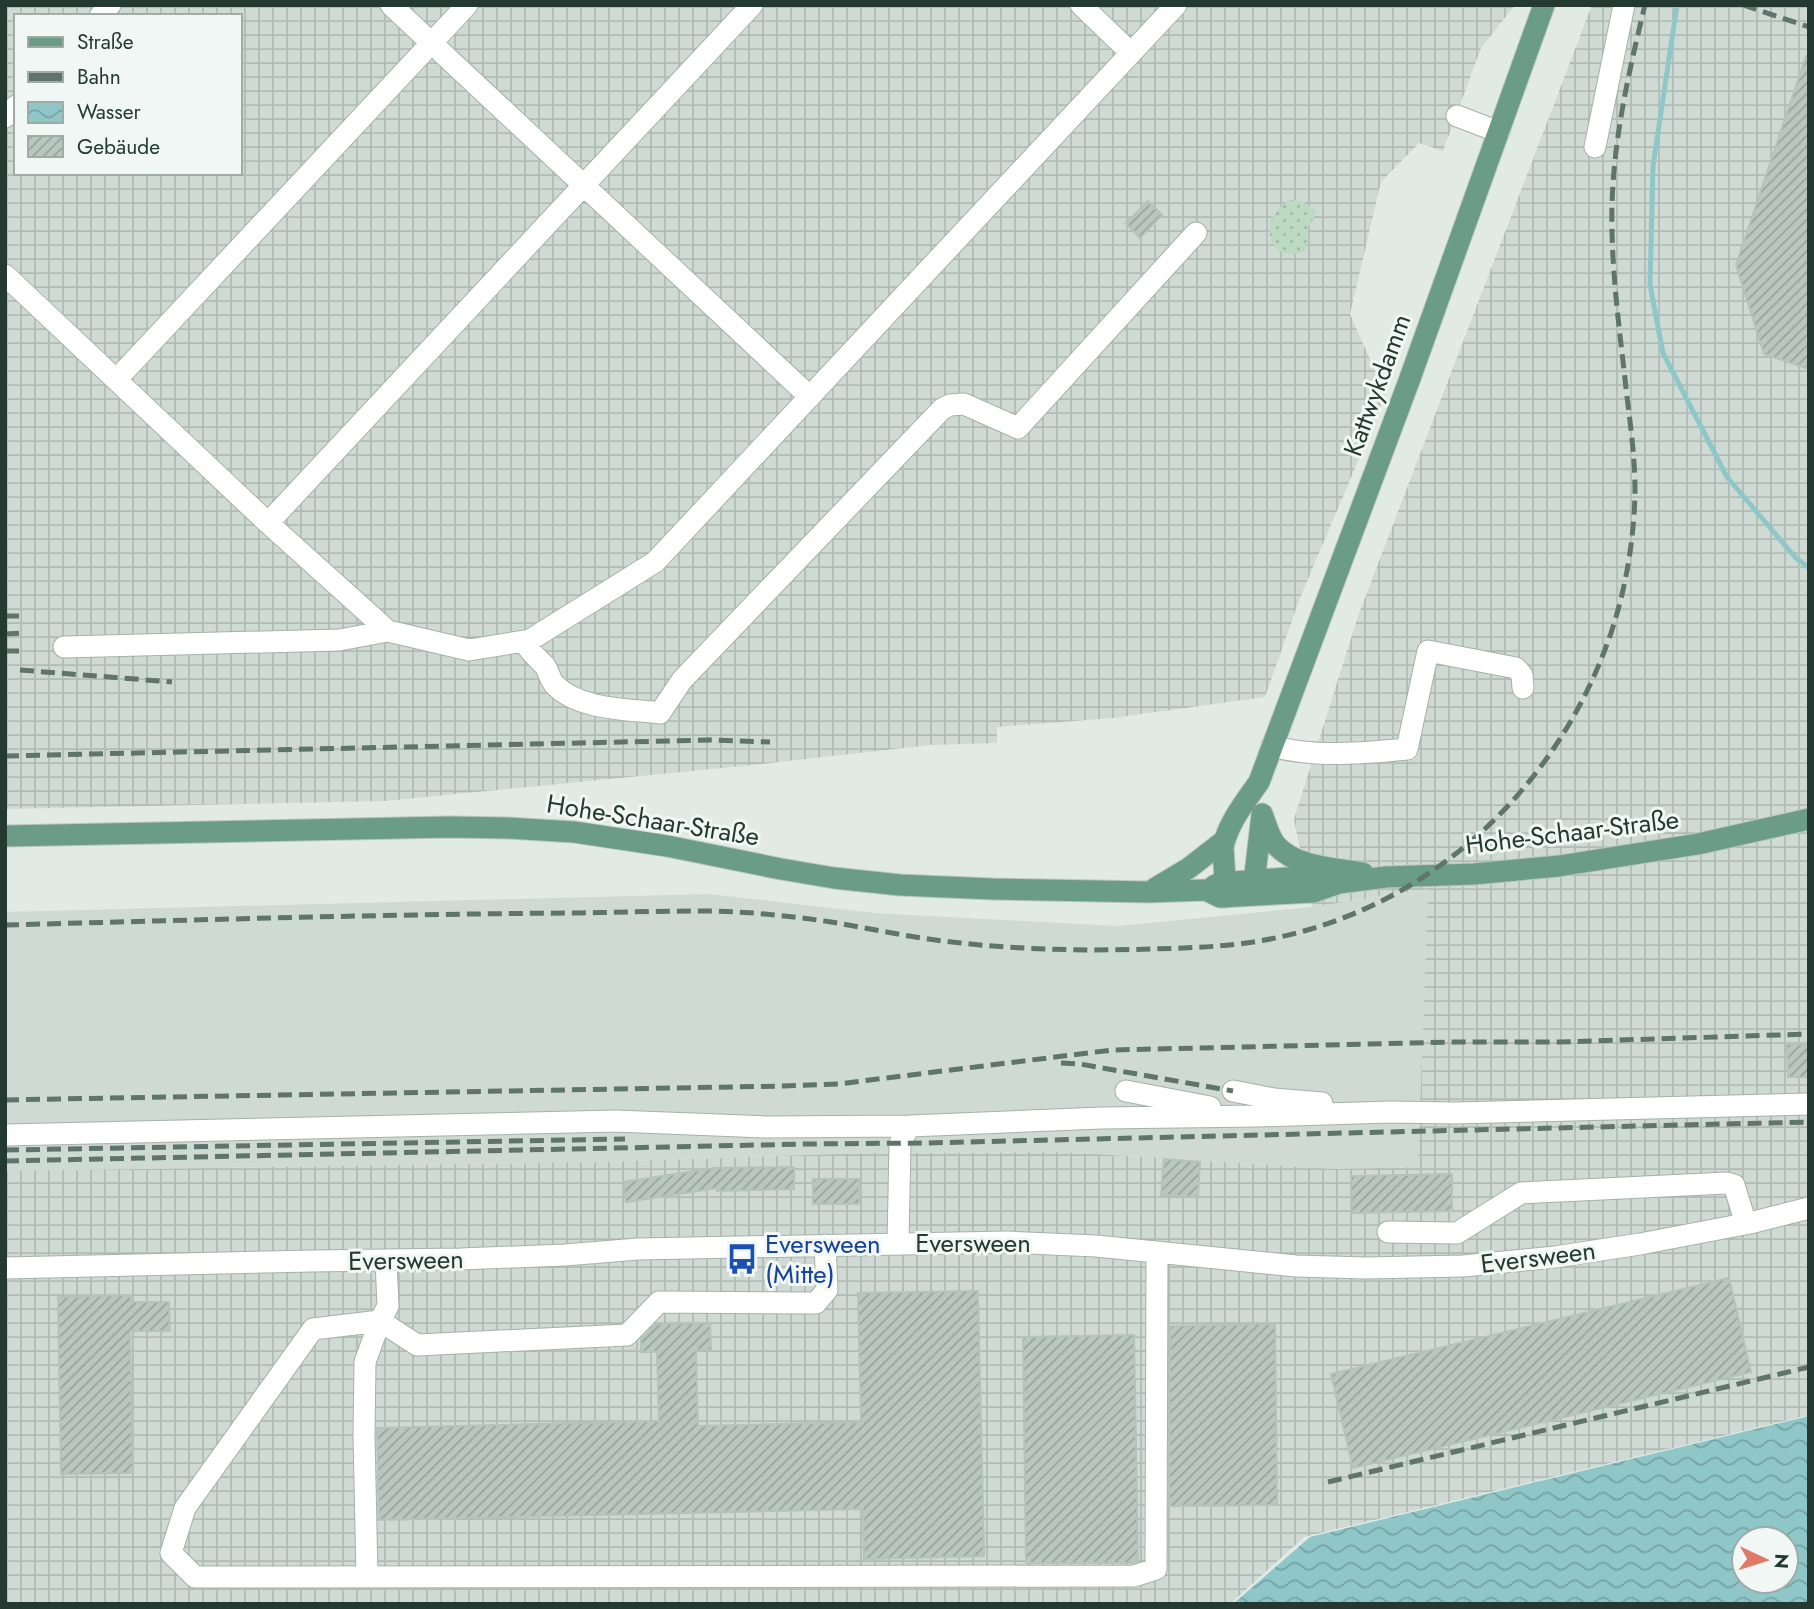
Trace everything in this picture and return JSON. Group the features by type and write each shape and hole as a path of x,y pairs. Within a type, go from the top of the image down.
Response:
{"main road":[{"name":"Kattwykdamm","path":"1219,890 1224,840 1234,819 1259,782 1409,381 1544,5"},
{"name":"Kattwykdamm","path":"1253,888 1262,814 1259,782"},
{"path":"1262,814 1272,840 1289,856 1308,863 1386,877"},
{"name":"Hohe-Schaar-Straße","path":"5,836 507,828 619,838 834,878 900,884 993,890 1149,892 1253,888 1313,892 1339,883 1386,877 1474,874 1572,864 1698,844 1809,819"},
{"path":"1149,892 1189,868 1224,840"}],"street":[{"path":"391,5 810,397"},
{"path":"116,380 467,5"},
{"path":"268,523 752,5"},
{"path":"1081,5 1131,53"},
{"path":"64,647 339,639 388,631 469,650 530,640 655,562 1176,5"},
{"path":"1595,147 1624,5"},
{"path":"1457,116 1499,132"},
{"path":"524,641 556,686 579,701 605,707 660,713 682,680 942,409 950,405 964,404 1018,428 1196,233"},
{"path":"5,275 268,523 388,631"},
{"path":"1272,746 1289,751 1322,752 1407,749 1428,651 1516,668 1522,675 1523,688"},
{"path":"1126,1091 1258,1116"},
{"path":"1233,1091 1274,1099 1390,1112"},
{"path":"5,1135 615,1121 767,1127 910,1126 1102,1118 1809,1104"},
{"path":"898,1244 900,1143 910,1126"},
{"path":"1388,1232 1457,1233 1521,1193 1727,1183 1734,1185 1746,1224"},
{"name":"Eversween","path":"5,1268 460,1259 638,1249 1020,1242 1096,1246 1296,1266 1463,1266 1640,1244 1746,1224 1809,1208"},
{"path":"825,1245 827,1290 816,1303 659,1302 627,1335 417,1345 380,1321 313,1329 185,1508 171,1553 195,1577 1135,1576 1156,1569 1157,1252"},
{"path":"367,1576 365,1362 388,1306 386,1260"}],"shaded area":[{"path":"5,5 1515,5 1481,48 1443,151 1419,143 1381,182 1350,314 1386,395 1300,598 1265,697 1113,718 997,727 997,743 930,745 385,801 5,809"},
{"path":"1592,5 1809,5 1809,1415 1304,1537 1230,1604 5,1604 5,1171 601,1162 869,1153 1064,1152 1334,1169 1418,1167 1428,889 1312,907 1294,819 1358,616"},
{"path":"1428,889 1419,1168 1334,1169 1064,1152 869,1153 601,1162 5,1171 5,912 709,894 874,913 1118,926 1312,907"}],"green space":[{"path":"1290,200 1302,201 1317,212 1308,228 1306,250 1294,254 1284,253 1276,248 1271,240 1270,230 1272,219"}],"water":[{"path":"1809,1416 1809,1604 1233,1604 1310,1537"}],"building":[{"path":"1806,56 1809,57 1809,369 1764,354 1736,265"},
{"path":"1148,201 1162,215 1140,238 1126,223"},
{"path":"1787,1044 1809,1044 1809,1077 1788,1077"},
{"path":"1164,1159 1200,1162 1198,1197 1161,1195"},
{"path":"794,1167 794,1189 717,1191 717,1188 626,1202 623,1182 714,1168"},
{"path":"1452,1174 1452,1211 1352,1213 1351,1176"},
{"path":"813,1179 859,1179 859,1204 813,1204"},
{"path":"1729,1278 1751,1372 1353,1468 1331,1374"},
{"path":"978,1291 984,1556 864,1559 863,1509 379,1520 377,1428 659,1421 657,1352 641,1352 641,1340 656,1324 710,1323 711,1350 696,1350 698,1426 861,1422 858,1293"},
{"path":"131,1295 131,1302 169,1302 170,1331 130,1331 133,1473 61,1474 58,1297"},
{"path":"1275,1324 1277,1505 1169,1506 1170,1326"},
{"path":"1134,1335 1138,1561 1026,1563 1023,1337"}],"waterway":[{"path":"1677,5 1653,166 1650,285 1663,353 1727,477 1795,557 1809,568"}],"railway":[{"path":"5,925 712,911 801,918 928,939 985,945 1128,950 1206,947 1259,941 1320,926 1377,903 1430,873 1477,836 1520,793 1557,744 1587,690 1611,633 1628,564 1635,492 1614,272 1612,202 1621,117 1645,5"},
{"path":"1743,5 1809,27"},
{"path":"5,616 24,616"},
{"path":"5,634 25,633"},
{"path":"5,651 26,651"},
{"path":"20,670 172,682"},
{"path":"5,756 710,740 770,742"},
{"path":"5,1100 838,1084 1112,1050 1559,1042 1809,1034"},
{"path":"1061,1063 1233,1091"},
{"path":"5,1161 1809,1122"},
{"path":"5,1150 625,1139"},
{"path":"1328,1482 1809,1367"}],"place":[{"name":"Eversween (Mitte)","path":"742,1259"}]}
